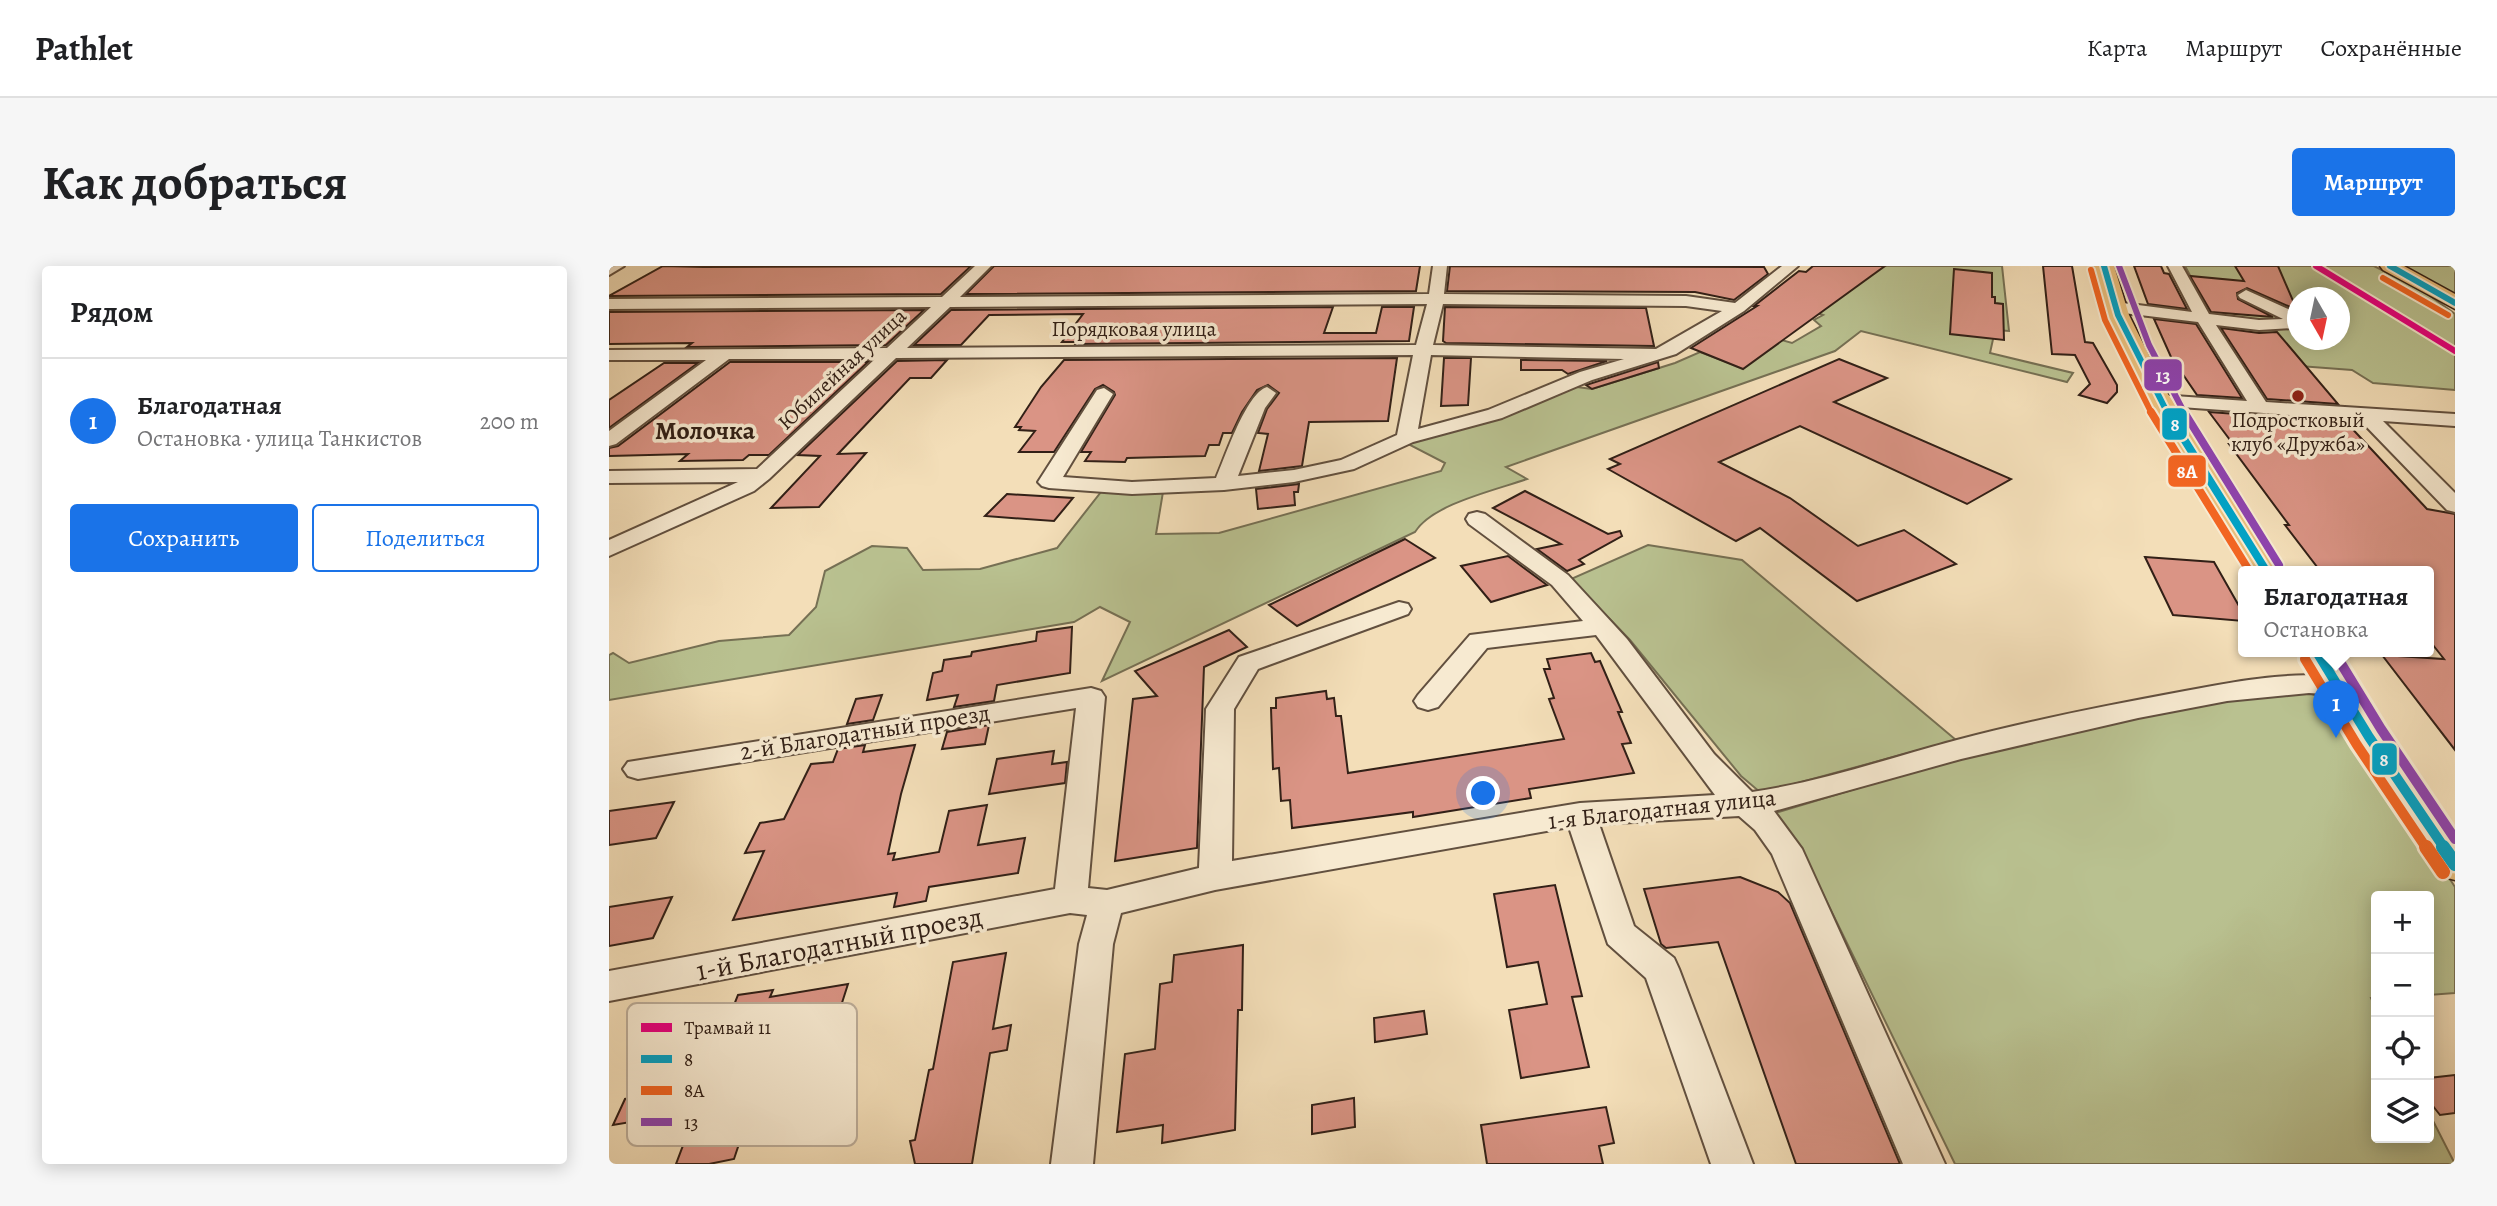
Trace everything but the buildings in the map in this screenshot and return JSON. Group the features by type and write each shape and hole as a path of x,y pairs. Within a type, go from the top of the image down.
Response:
{"main road":[{"path":"2104,266 2115,307 2160,401 2263,566"},
{"path":"2390,266 2455,303"},
{"path":"2320,657 2455,864"}],"street":[{"path":"609,271 617,266"},
{"name":"Юбилейная улица","path":"609,549 746,486 762,475 949,302 984,266"},
{"path":"1406,438 1423,349 1436,299 1440,266"},
{"path":"1104,394 1049,482 1132,488 1224,484 1294,476 1347,465 1406,438 1495,414 1586,376 1659,354 1694,337 1738,308 1791,266"},
{"path":"2175,266 2203,317 2261,409"},
{"path":"2115,307 2259,325 2293,323 2292,317 2276,307 2246,295"},
{"path":"609,304 1436,299 1686,301 1738,308"},
{"name":"Порядковая улица","path":"609,355 1423,349 1659,354"},
{"path":"609,440 724,355"},
{"path":"1224,484 1256,408 1267,393"},
{"path":"2160,401 2455,419"},
{"path":"2366,415 2455,505"},
{"path":"609,477 762,475"},
{"path":"1477,519 1560,580 1602,626 1727,788 1766,822 1786,849 1924,1164"},
{"path":"1215,877 1220,709 1248,663 1399,609"},
{"path":"1428,701 1479,641 1602,626"},
{"name":"1-я Благодатная улица","path":"1107,903 1215,877 1580,814 1747,804 1786,797 1961,749 2163,704 2227,692 2309,684 2338,686"},
{"name":"2-й Благодатный проезд","path":"638,769 1091,697 1070,900"},
{"path":"1580,814 1620,934 1661,969 1732,1164"},
{"name":"1-й Благодатный проезд","path":"609,986 1070,900 1107,903"},
{"path":"1072,1164 1096,944 1107,903"}],"green space":[{"path":"1878,266 2002,266 2009,331 1995,330 1990,353 2073,373 2067,382 1861,331 1835,351 1506,467 1527,479 1482,493 1435,513 1415,532 1102,681 1130,622 1100,607 1074,622 609,700 609,655 613,653 629,663 719,641 789,635 816,607 825,571 872,546 907,548 923,570 980,569 1057,548 1101,492 1163,492 1156,534 1219,533 1441,471 1445,463 1408,444 1569,386 1592,389 1675,363 1700,352 1732,364 1750,331 1792,343 1821,326 1814,320 1823,315 1817,313"},
{"path":"2185,266 2374,266 2422,290 2455,314 2455,390 2373,383 2352,370 2236,361"},
{"path":"2399,266 2455,266 2455,296"},
{"path":"1648,545 1742,560 1956,740 1761,793 1741,776 1630,640 1571,579"},
{"path":"2303,692 2328,698 2344,714 2455,887 2455,993 2434,995 2434,891 2371,891 2371,1143 2434,1143 2434,1123 2455,1164 1955,1164 1800,847 1775,813 1968,755 2223,699"}],"tram line":[{"name":"11","path":"2316,266 2455,351"}],"transit line":[{"name":"8","path":"2104,266 2118,315 2156,394 2263,566"},
{"name":"13","path":"2119,266 2132,306 2167,383 2210,457 2279,565"},
{"name":"8","path":"2390,266 2455,303"},
{"name":"8А","path":"2091,270 2105,320 2143,400 2246,566"},
{"name":"8А","path":"2383,278 2448,315"},
{"name":"8","path":"2320,657 2369,737 2455,864"},
{"name":"13","path":"2337,657 2381,729 2455,839"},
{"name":"8А","path":"2305,659 2357,745 2443,872"}],"place":[{"name":"Подростковый клуб «Дружба»","path":"2298,396"},
{"name":"Благодатная","path":"2336,738"}],"district":[{"name":"Молочка","path":"705,430"}]}
